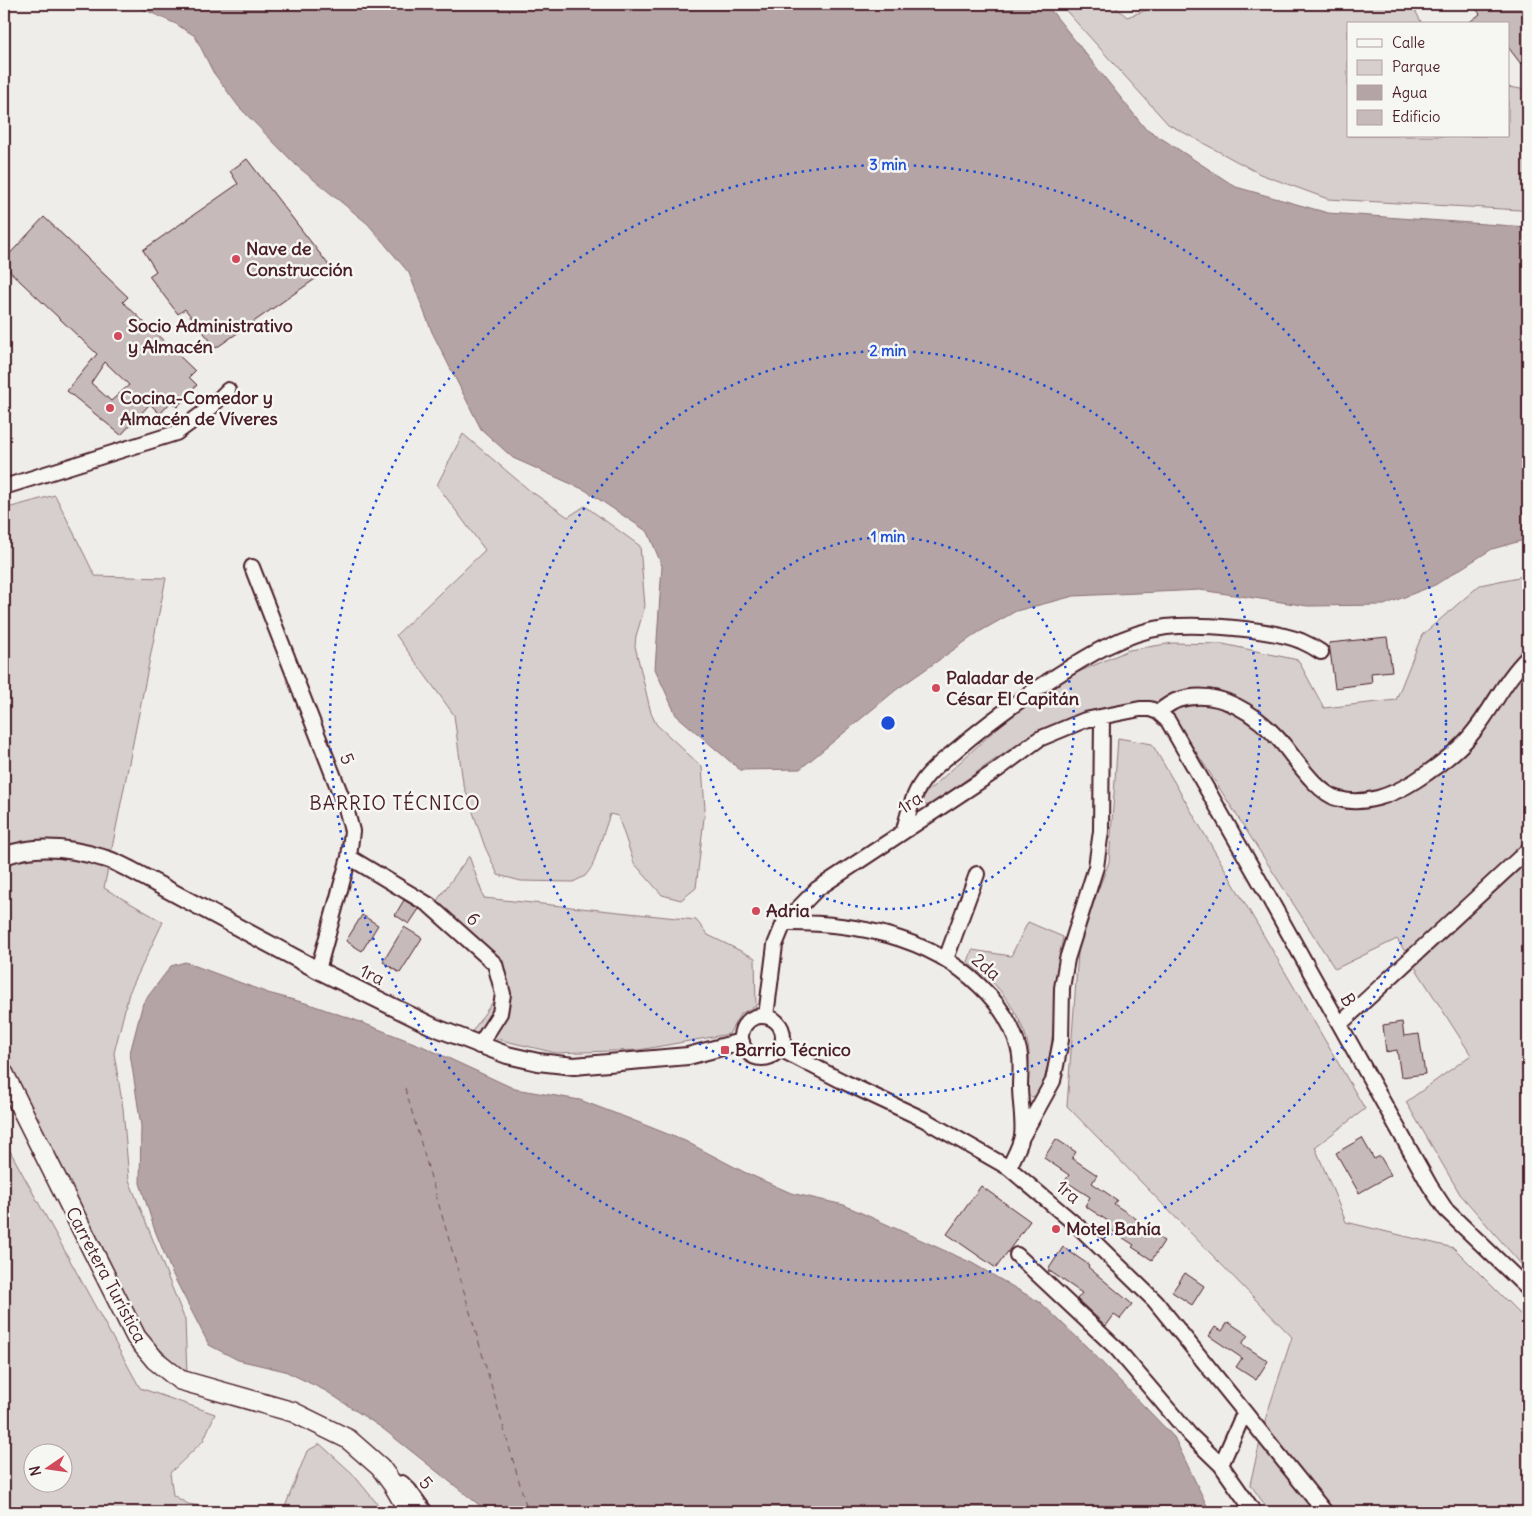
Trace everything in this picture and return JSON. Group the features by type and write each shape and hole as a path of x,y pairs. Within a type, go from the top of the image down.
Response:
{"main road":[{"name":"Carretera Turística","path":"4,1074 136,1337 155,1360 180,1380 294,1412 348,1439 380,1467 409,1512"}],"street":[{"path":"4,488 176,433 210,408 228,390"},
{"name":"5","path":"252,567 346,808 352,831 349,857 318,970"},
{"path":"904,830 909,811 923,781 944,760 1016,702 1105,646 1138,634 1166,627 1196,627 1236,629 1275,634 1302,641 1321,652"},
{"path":"1158,712 1176,700 1199,696 1226,701 1246,710 1262,722 1304,772 1326,791 1338,799 1371,800 1414,782 1458,751 1476,730 1514,672 1528,657"},
{"name":"1ra","path":"766,1016 775,945 784,923 816,889 997,770 1040,739 1085,720 1102,716 1140,709 1150,709 1158,712"},
{"name":"B","path":"1158,712 1168,721 1340,1024 1420,1170 1446,1210 1528,1289"},
{"path":"1022,1137 1053,1081 1061,1040 1062,988 1067,958 1096,867 1102,822 1102,716"},
{"name":"1ra","path":"4,856 18,851 44,848 104,858 131,870 318,970 434,1028 507,1055 538,1062 574,1066 688,1056 741,1042"},
{"path":"1340,1024 1528,850"},
{"name":"6","path":"349,857 429,905 495,964 502,994 500,1013 479,1046"},
{"path":"946,959 977,874"},
{"name":"2da","path":"784,923 830,924 867,930 908,942 946,959 969,975 994,1000 1008,1020 1019,1051 1022,1137 1009,1168"},
{"path":"758,1016 766,1016 774,1019 780,1025 783,1041 780,1049 774,1055 758,1059 751,1056 745,1050 741,1042 741,1034 744,1026 750,1020 758,1016"},
{"name":"1ra","path":"780,1049 923,1119 1009,1168 1081,1229 1155,1302 1325,1512"},
{"path":"1017,1254 1117,1349 1190,1435 1221,1464 1254,1512"},
{"path":"1221,1464 1244,1413"},
{"name":"5","path":"394,1486 402,1483 425,1512"}],"green space":[{"path":"1060,4 1112,4 1127,17 1163,4 1412,4 1421,22 1347,22 1347,138 1510,138 1510,87 1528,90 1528,209 1328,199 1260,174 1168,124"},
{"path":"463,434 529,490 568,517 585,506 640,546 645,606 635,646 651,713 656,724 702,767 705,809 696,888 681,900 662,895 634,863 618,816 610,814 592,867 585,876 573,882 521,881 498,875 485,847 463,783 454,715 396,635 485,550 437,485"},
{"path":"55,495 95,576 166,578 104,888 163,922 129,993 114,1053 123,1108 129,1180 185,1320 187,1375 144,1334 4,1056 4,509"},
{"path":"1528,575 1528,1272 1460,1194 1406,1102 1471,1055 1397,939 1335,969 1179,725 1151,702 1097,709 1047,728 1006,752 929,806 922,803 925,794 995,730 1030,702 1074,674 1129,650 1173,643 1223,644 1298,660 1324,708 1396,700 1422,635 1480,585"},
{"path":"1118,738 1152,744 1365,1109 1315,1147 1346,1222 1454,1248 1528,1322 1528,1512 1270,1512 1250,1484 1266,1417 1292,1337 1067,1106 1079,939 1109,862"},
{"path":"469,856 484,898 696,920 708,935 755,958 756,1006 740,1014 729,1034 639,1050 556,1053 471,1033 494,1000 501,959 433,906"},
{"path":"1028,922 1063,937 1057,968 1051,1049 1039,1094 1032,1097 1027,1096 1026,1086 1029,1048 1019,1020 997,987 968,962 972,950 1011,956"},
{"path":"4,1140 140,1388 215,1414 203,1441 170,1473 173,1495 188,1504 236,1512 4,1512"},
{"path":"320,1444 352,1473 384,1512 283,1512 307,1451"}],"water":[{"path":"132,4 1046,4 1144,127 1236,187 1328,213 1528,227 1528,539 1492,549 1435,585 1384,605 1308,606 1200,590 1074,596 1016,611 979,632 896,690 800,769 740,770 676,715 655,669 662,566 648,532 585,490 513,458 481,429 432,332 409,273 368,224 297,166 239,107 213,72 195,36 176,24"},
{"path":"185,962 268,993 309,1004 355,1020 422,1046 515,1089 580,1100 630,1119 685,1141 744,1172 791,1193 844,1205 972,1263 1041,1303 1085,1345 1174,1437 1210,1512 488,1512 382,1428 326,1391 285,1371 238,1360 209,1345 172,1273 154,1228 140,1183 141,1126 130,1053 143,1003 171,966"}],"building":[{"path":"1472,4 1528,4 1528,59 1521,64 1510,50 1510,22 1470,22 1480,14"},
{"name":"Nave de Construcción","path":"247,159 331,268 216,348 185,309 178,314 149,276 156,271 143,250 238,184 230,171"},
{"name":"Socio Administrativo y Almacén","path":"44,217 128,297 123,302 195,371 189,377 197,385 177,407 171,402 160,414 150,404 121,435 67,391 97,354 4,266 4,260","holes":["105,362 129,385 111,401 91,383"]},
{"path":"1387,637 1392,671 1371,673 1372,683 1335,688 1329,643"},
{"path":"404,900 419,909 409,924 395,915"},
{"path":"362,915 378,925 362,951 346,941"},
{"path":"404,927 422,938 400,973 383,962"},
{"path":"1402,1022 1404,1036 1419,1034 1425,1074 1401,1077 1397,1050 1386,1052 1383,1025"},
{"path":"1362,1138 1374,1159 1380,1156 1391,1175 1359,1193 1336,1153"},
{"path":"1056,1139 1076,1152 1072,1158 1097,1175 1092,1183 1117,1200 1114,1204 1141,1222 1139,1225 1164,1241 1152,1260 1132,1247 1134,1245 1108,1228 1111,1223 1085,1206 1090,1197 1065,1181 1069,1175 1044,1158"},
{"path":"981,1186 1030,1221 996,1268 947,1234"},
{"path":"1063,1247 1089,1265 1088,1267 1132,1304 1120,1319 1114,1315 1106,1326 1077,1299 1082,1293 1048,1270"},
{"path":"1185,1273 1204,1286 1192,1305 1172,1292"},
{"path":"1228,1322 1248,1335 1242,1344 1268,1361 1256,1380 1236,1367 1242,1358 1209,1336 1215,1327 1222,1331"}],"ferry route":[{"path":"405,1088 528,1512"}],"place":[{"name":"Nave de Construcción","path":"236,259"},
{"name":"Socio Administrativo y Almacén","path":"118,336"},
{"name":"Cocina-Comedor y Almacén de Víveres","path":"110,408"},
{"name":"Paladar de César El Capitán","path":"936,688"},
{"name":"Adria","path":"756,911"},
{"name":"Barrio Técnico","path":"725,1050"},
{"name":"Motel Bahía","path":"1056,1229"}],"district":[{"name":"BARRIO TÉCNICO","path":"395,803"}]}
